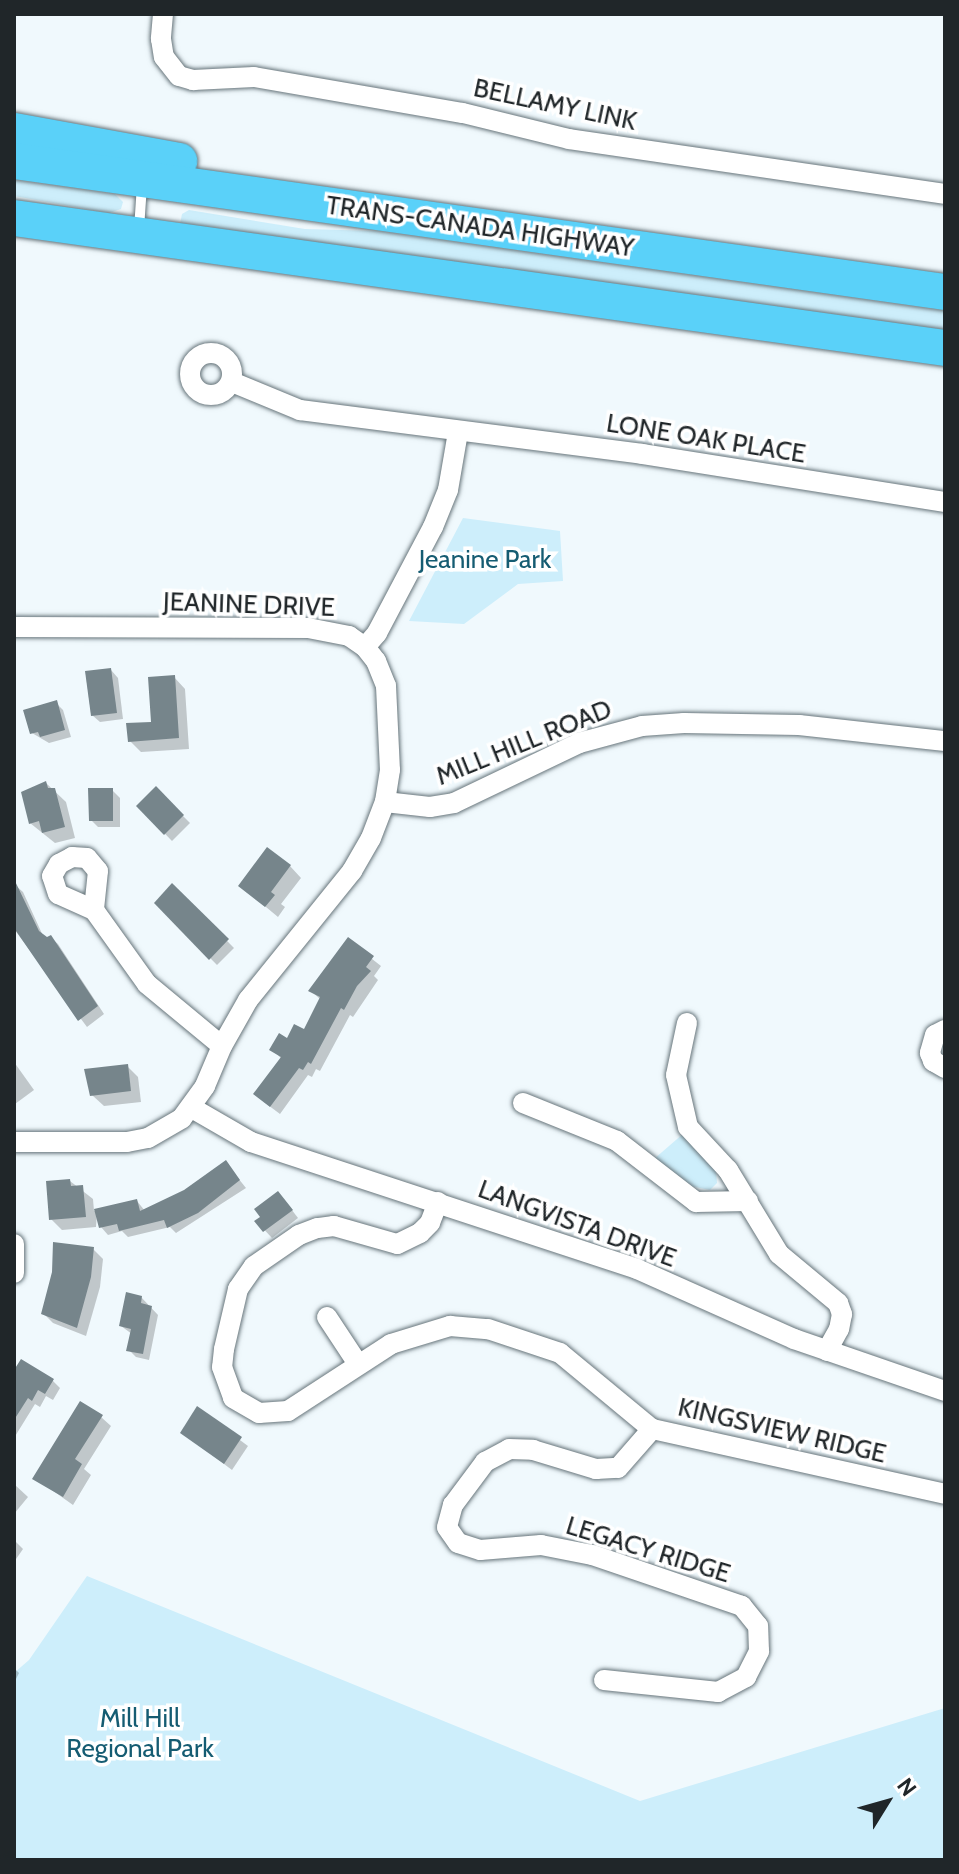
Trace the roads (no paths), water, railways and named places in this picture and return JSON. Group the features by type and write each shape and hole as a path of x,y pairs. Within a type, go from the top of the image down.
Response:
{"highway":[{"path":"14,131 435,205 569,239"},
{"name":"TRANS-CANADA HIGHWAY","path":"14,161 945,292"},
{"path":"14,218 945,348"}],"street":[{"name":"BELLAMY LINK","path":"163,14 161,39 164,57 179,76 193,80 254,77 463,113 569,139 945,194"},
{"name":"LONE OAK PLACE","path":"232,382 300,410 642,454 945,502"},
{"path":"365,647 377,633 433,527 448,490 458,432"},
{"name":"JEANINE DRIVE","path":"14,627 308,628 349,636 365,647 386,686 390,770 385,802"},
{"name":"MILL HILL ROAD","path":"385,802 430,807 454,803 579,743 642,726 684,723 799,725 851,728 945,741"},
{"path":"14,1142 127,1142 168,1128 192,1108 222,1046 275,963 352,871 371,838 385,802"},
{"path":"94,910 147,984 222,1046"},
{"path":"687,1023 676,1075 688,1127 728,1170 779,1254 838,1303 842,1314 839,1329 827,1351"},
{"path":"945,1030 935,1035 930,1053 933,1061 945,1068"},
{"path":"523,1103 617,1141 696,1202 748,1201"},
{"name":"LANGVISTA DRIVE","path":"192,1108 251,1142 637,1269 827,1351 945,1391"},
{"name":"KINGSVIEW RIDGE","path":"438,1202 430,1223 410,1240 397,1244 334,1226 317,1228 299,1235 245,1277 233,1307 222,1367 233,1398 246,1408 273,1415 288,1411 358,1364 414,1335 450,1326 488,1329 560,1353 652,1429 945,1494"},
{"path":"14,1244 14,1273"},
{"path":"327,1317 358,1364"},
{"name":"LEGACY RIDGE","path":"604,1680 718,1692 746,1677 759,1651 758,1626 742,1606 592,1555 541,1545 480,1550 458,1543 447,1527 453,1505 485,1462 509,1449 533,1450 596,1469 618,1468 652,1429"}],"lane":[{"path":"139,235 142,180"}],"park label":[{"name":"Jeanine Park","path":"485,560"},
{"name":"Mill Hill Regional Park","path":"140,1734"}]}
